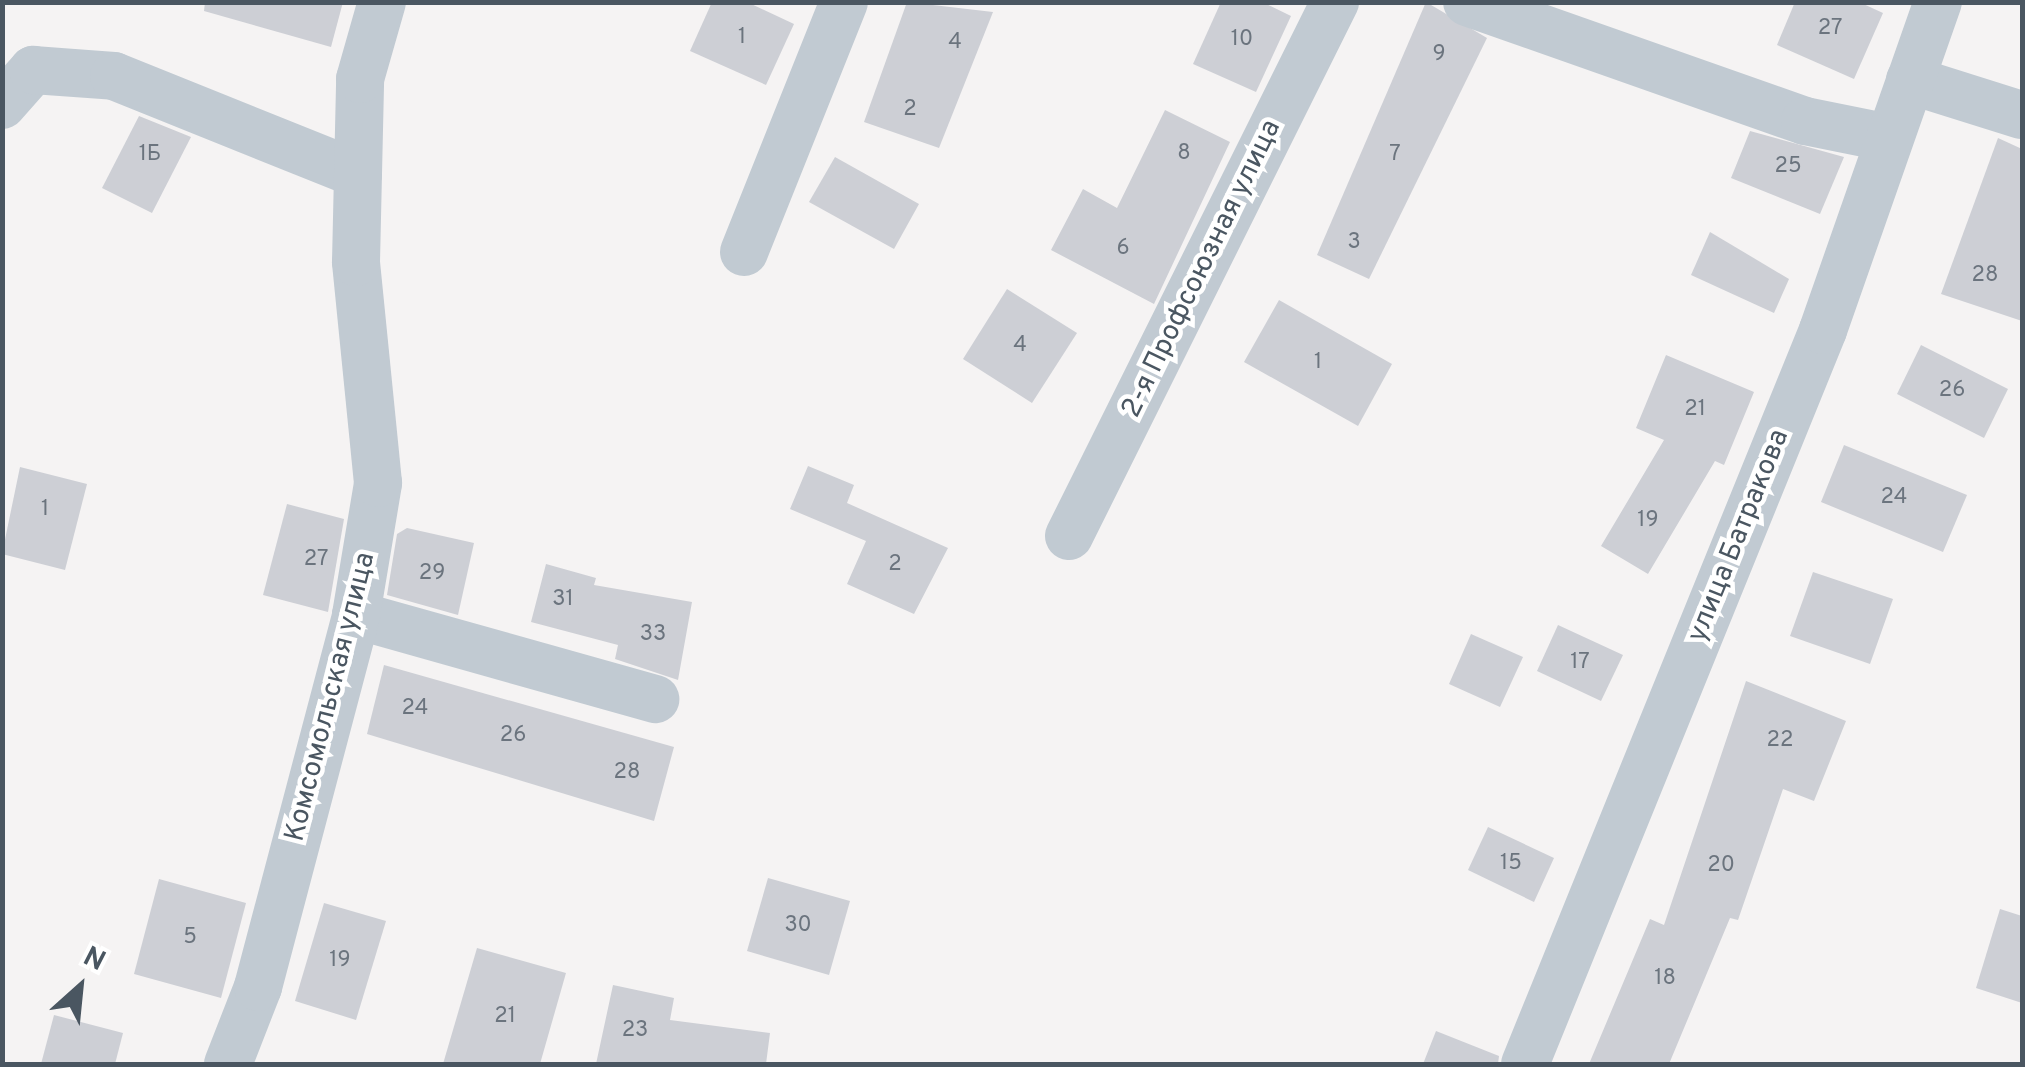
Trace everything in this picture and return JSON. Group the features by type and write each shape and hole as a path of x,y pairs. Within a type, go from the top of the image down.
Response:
{"street":[{"name":"Комсомольская улица","path":"228,1064 258,987 356,615 378,484 356,262 360,79 382,2"},
{"path":"744,252 844,2"},
{"name":"2-я Профсоюзная улица","path":"1069,536 1335,2"},
{"path":"1467,2 1806,121 1890,138"},
{"name":"улица Батракова","path":"1525,1064 1822,330 1938,2"},
{"path":"2,105 34,70 114,76 358,174"},
{"path":"1910,80 2022,115"},
{"path":"356,615 655,699"}],"building":[{"path":"205,2 343,2 331,47 204,11"},
{"path":"712,2 747,2 794,24 766,85 690,51"},
{"path":"907,2 993,12 939,148 864,122"},
{"path":"1221,2 1262,2 1291,16 1256,92 1193,64"},
{"path":"1426,2 1487,38 1369,279 1317,255"},
{"path":"1795,2 1859,2 1883,13 1854,79 1777,45"},
{"path":"1165,110 1230,142 1154,304 1051,250 1083,189 1117,208"},
{"path":"139,116 191,137 152,213 102,188"},
{"path":"1750,131 1844,157 1820,214 1731,178"},
{"path":"1998,138 2022,149 2022,321 1941,294"},
{"path":"835,157 919,204 894,249 809,202"},
{"path":"1710,232 1789,279 1774,313 1691,275"},
{"path":"1007,289 1077,333 1032,403 963,359"},
{"path":"1279,300 1392,364 1358,426 1244,362"},
{"path":"1921,345 2008,389 1984,438 1897,394"},
{"path":"1666,355 1754,392 1724,465 1715,461 1648,574 1601,546 1664,440 1636,428"},
{"path":"1844,445 1967,495 1943,552 1821,502"},
{"path":"808,466 854,485 847,503 948,548 914,614 847,584 866,541 790,509"},
{"path":"20,467 87,484 65,570 2,554"},
{"path":"287,504 344,519 328,612 263,595"},
{"path":"407,528 474,543 458,615 387,595 397,534"},
{"path":"546,564 596,578 594,585 692,602 678,680 615,659 618,645 531,622"},
{"path":"1813,572 1893,599 1870,664 1790,636"},
{"path":"1558,625 1623,655 1601,701 1537,671"},
{"path":"1471,634 1523,657 1500,707 1449,684"},
{"path":"384,665 674,747 654,821 367,734"},
{"path":"1746,681 1846,721 1814,801 1783,789 1738,920 1730,918 1669,1064 1589,1064 1650,919 1664,925"},
{"path":"1488,827 1554,858 1534,902 1468,870"},
{"path":"768,878 850,901 829,975 747,951"},
{"path":"159,879 246,903 221,998 134,974"},
{"path":"324,903 386,921 356,1020 295,1001"},
{"path":"2000,909 2022,916 2022,1003 1976,988"},
{"path":"477,948 566,973 540,1064 443,1064"},
{"path":"613,985 674,998 670,1020 770,1033 766,1064 596,1064"},
{"path":"54,1015 123,1033 115,1064 41,1064"},
{"path":"1436,1031 1499,1056 1498,1064 1423,1064"}]}
